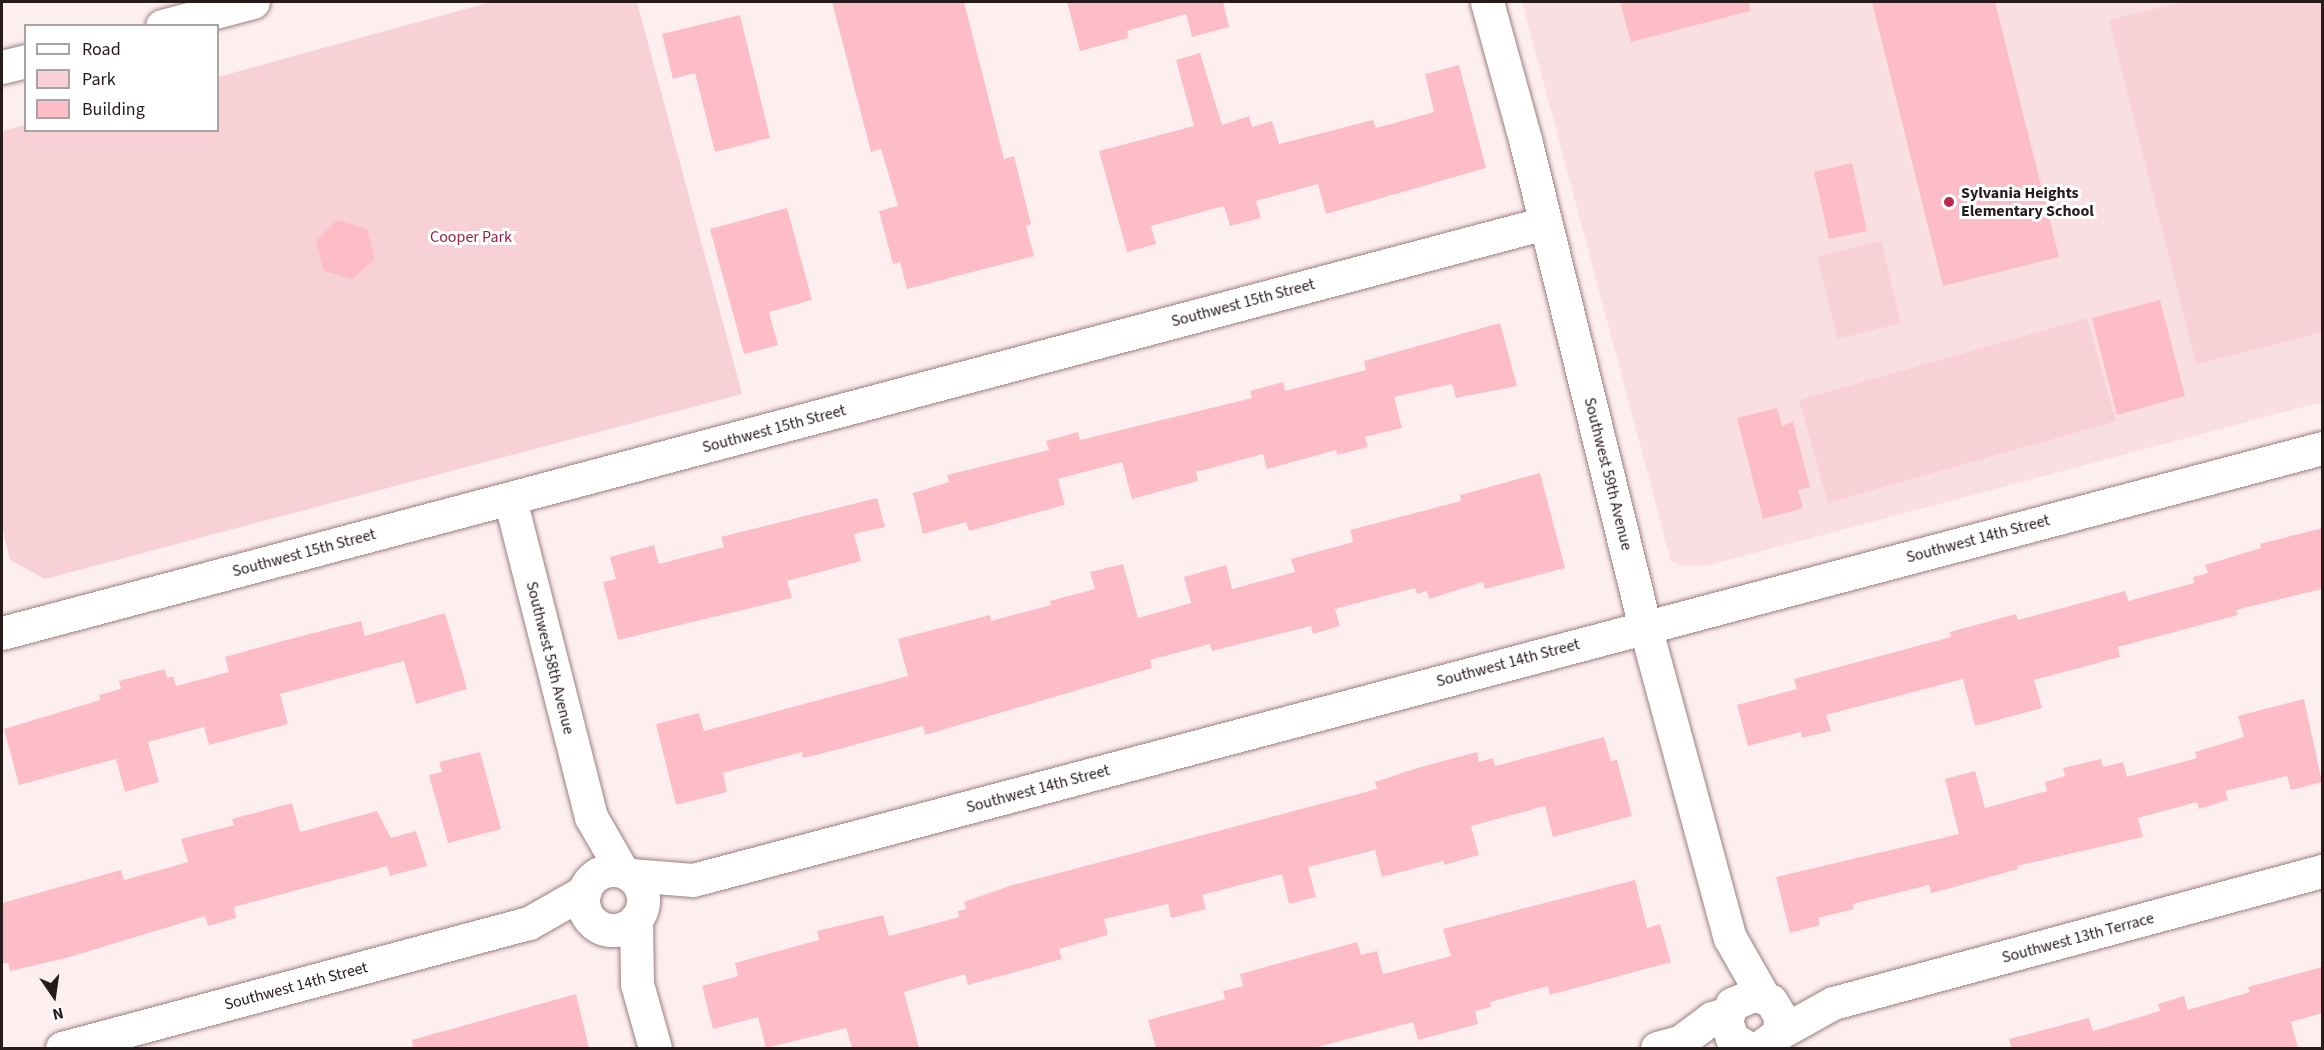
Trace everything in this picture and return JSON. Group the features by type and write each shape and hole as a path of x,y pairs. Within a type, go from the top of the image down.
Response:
{"street":[{"path":"170,24 253,2"},
{"name":"Southwest 59th Avenue","path":"1487,2 1646,626 1732,945 1728,966 1749,1004"},
{"path":"2,67 24,62"},
{"name":"Southwest 15th Street","path":"2,633 1545,223"},
{"name":"Southwest 14th Street","path":"626,873 693,880 2322,448"},
{"name":"Southwest 58th Avenue","path":"510,499 591,817 587,886"},
{"name":"Southwest 58th Avenue","path":"591,817 626,873"},
{"name":"Southwest 13th Terrace","path":"1669,1045 1722,1048 1757,1045 1833,1003 2322,871"},
{"path":"638,984 600,926 585,909 587,886 604,872 626,873 642,891 639,914 638,984 655,1048"},
{"name":"Southwest 14th Street","path":"639,914 681,891 693,880"},
{"name":"Southwest 14th Street","path":"62,1048 529,922 587,886"},
{"path":"600,926 621,928 639,914"},
{"name":"Southwest 14th Street","path":"529,922 600,926"},
{"name":"Southwest 13th Terrace","path":"1669,1045 1712,1018 1749,1004 1810,998 1833,1003"},
{"path":"1749,1004 1780,1016 1757,1045 1727,1031 1749,1004"}],"shaded area":[{"name":"Sylvania Heights Elementary School","path":"1522,2 2322,2 2322,402 1710,565 1683,566 1671,561"}],"green space":[{"name":"Cooper Park","path":"491,2 637,2 742,394 45,579 10,560 2,527 2,131 24,125 24,132 219,132 219,77"},
{"path":"2183,2 2322,2 2322,332 2196,364 2109,20"},
{"path":"1881,241 1901,323 1838,339 1817,257"},
{"path":"2087,318 2116,421 1828,503 1799,400"}],"building":[{"path":"832,2 964,2 1004,159 1014,156 1031,224 1026,226 1034,256 907,289 900,262 893,264 879,211 898,206 881,149 871,152"},
{"path":"1067,2 1223,2 1229,27 1192,37 1186,14 1127,31 1129,38 1080,51"},
{"path":"1620,2 1749,2 1750,11 1631,42"},
{"path":"1872,2 1995,2 2059,257 1943,286"},
{"path":"740,15 770,138 715,152 695,73 673,79 662,34"},
{"path":"1200,53 1222,125 1249,116 1252,127 1272,121 1279,144 1373,120 1376,128 1434,112 1425,74 1459,65 1486,168 1326,214 1318,184 1256,201 1261,218 1230,226 1224,206 1151,226 1156,244 1127,252 1099,151 1194,126 1176,60"},
{"path":"1852,163 1867,231 1829,239 1814,172"},
{"path":"787,208 812,300 769,312 778,345 744,354 710,229"},
{"path":"337,220 367,229 375,259 352,279 324,271 316,241"},
{"path":"2160,300 2185,396 2117,415 2092,318"},
{"path":"1500,323 1517,386 1456,398 1452,384 1394,397 1402,428 1365,437 1368,447 1337,455 1336,450 1267,469 1263,454 1196,472 1198,481 1132,499 1122,462 1058,479 1065,505 969,531 966,522 923,534 913,493 949,482 947,475 1049,450 1046,441 1078,432 1080,440 1252,398 1250,391 1283,382 1285,391 1366,370 1364,361"},
{"path":"1777,408 1782,426 1793,422 1810,487 1798,490 1803,508 1763,519 1737,418"},
{"path":"1540,473 1565,568 1485,589 1483,582 1429,599 1427,591 1417,594 1415,588 1335,609 1340,626 1313,634 1311,626 1212,651 1210,644 1150,660 1152,668 925,735 923,726 803,758 802,752 723,773 727,792 676,805 656,724 699,713 704,731 908,676 898,639 990,615 991,621 1051,605 1050,601 1095,589 1090,572 1123,564 1138,618 1191,603 1184,577 1226,565 1232,589 1295,572 1291,559 1353,542 1350,530 1461,501 1460,495"},
{"path":"877,498 885,527 854,534 861,561 787,581 792,598 618,640 603,582 616,579 610,557 654,545 659,564 724,547 721,537"},
{"path":"2322,528 2322,589 2236,610 2238,615 2118,647 2120,657 2034,680 2042,708 1975,726 1963,679 1826,715 1831,731 1802,738 1801,732 1748,746 1737,705 1797,689 1794,679 1951,637 1950,632 2016,614 2018,620 2125,591 2128,601 2194,583 2193,577 2208,573 2205,565 2261,548 2260,544"},
{"path":"445,613 467,689 416,704 404,661 280,694 288,724 209,745 204,727 148,742 159,782 125,792 116,759 19,785 4,729 100,700 99,695 121,689 119,681 165,669 167,678 173,676 176,686 229,672 225,657 286,640 361,621 365,636"},
{"path":"2304,699 2322,782 2291,790 2287,776 2225,791 2228,800 2199,809 2197,802 2138,818 2143,837 2017,866 2018,869 1931,893 1929,885 1853,904 1854,909 1818,918 1820,925 1790,933 1776,877 1959,834 1945,779 1975,771 1985,808 2047,791 2045,782 2065,776 2063,768 2101,759 2103,767 2123,762 2127,777 2197,758 2195,752 2244,737 2238,716"},
{"path":"1604,737 1611,761 1617,760 1632,816 1553,837 1545,806 1471,826 1479,855 1444,865 1443,861 1382,877 1375,850 1308,867 1316,897 1289,904 1282,874 1202,895 1206,909 1171,918 1168,904 1104,919 1108,935 1059,949 1062,959 968,985 965,974 904,992 919,1048 852,1048 846,1028 766,1048 758,1017 713,1029 702,986 738,976 735,963 819,940 817,931 883,915 889,936 959,917 958,911 966,909 964,902 1009,886 1377,789 1375,782 1417,768 1477,752 1479,762 1493,758 1495,766"},
{"path":"480,752 501,829 448,843 429,775 442,772 439,762"},
{"path":"292,803 300,832 377,811 391,838 416,831 427,866 390,876 387,866 234,907 236,918 208,926 205,916 66,958 10,971 8,963 2,964 2,903 121,870 124,880 188,862 181,839 234,825 232,819"},
{"path":"1635,880 1647,928 1660,924 1671,962 1550,995 1548,986 1490,1002 1491,1007 1475,1011 1478,1024 1418,1040 1413,1022 1314,1048 1156,1048 1148,1020 1225,999 1223,991 1243,986 1240,974 1357,942 1361,955 1377,951 1383,974 1451,956 1443,929"},
{"path":"2322,967 2322,1013 2291,1022 2298,1048 2011,1048 2009,1039 2089,1018 2093,1031 2160,1011 2158,1004 2184,996 2188,1010 2250,992 2248,987"},
{"path":"576,994 589,1048 413,1048 412,1040"}],"place":[{"name":"Sylvania Heights Elementary School","path":"1949,202"}]}
